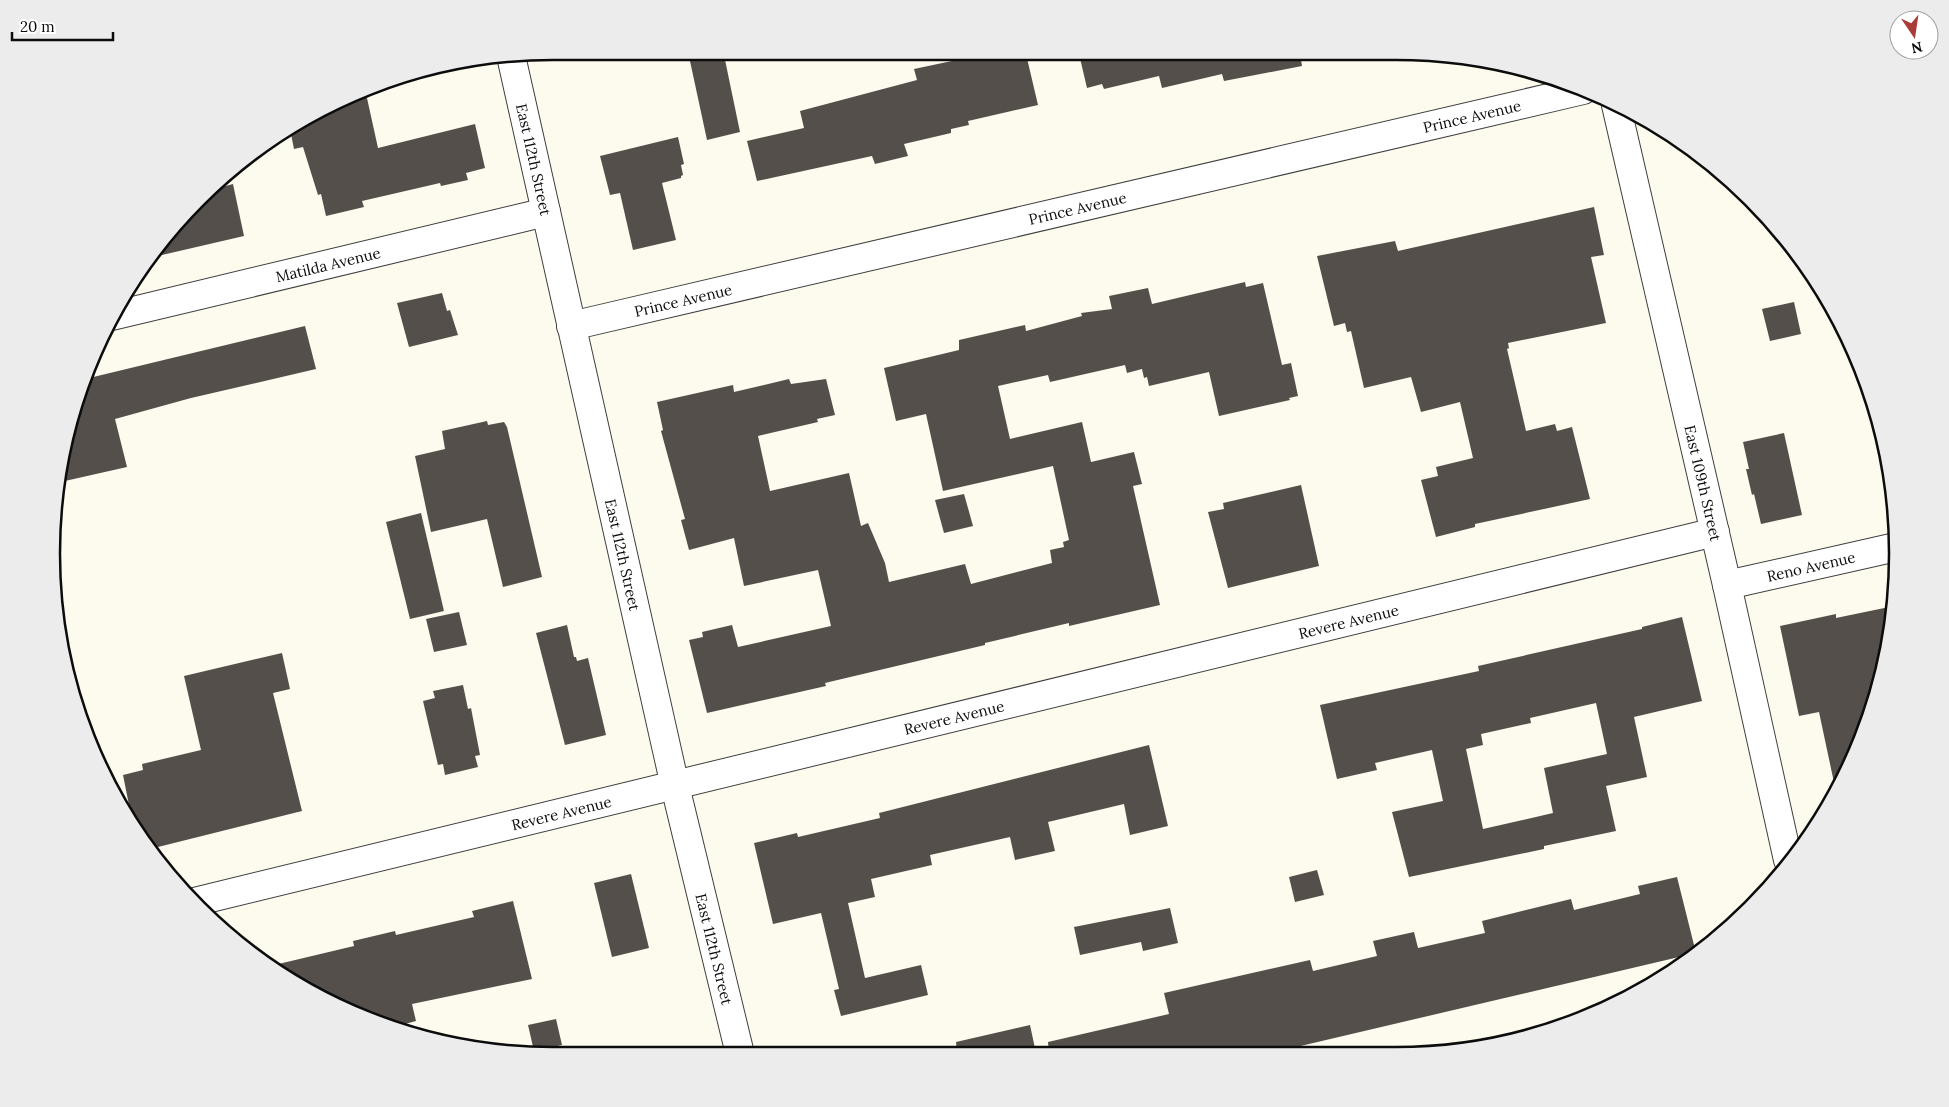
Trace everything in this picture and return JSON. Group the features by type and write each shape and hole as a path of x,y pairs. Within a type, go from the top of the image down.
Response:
{"street":[{"name":"East 112th Street","path":"511,62 675,786 738,1047"},
{"name":"Prince Avenue","path":"571,326 1571,93"},
{"name":"East 109th Street","path":"1618,113 1715,532 1787,854"},
{"name":"Matilda Avenue","path":"123,313 546,212"},
{"name":"Revere Avenue","path":"203,900 1715,532"},
{"name":"Reno Avenue","path":"1727,585 1889,549"}],"building":[{"path":"725,60 740,132 707,140 690,61"},
{"path":"957,60 1027,60 1038,105 968,121 969,125 951,129 951,133 904,144 908,156 875,164 872,156 757,181 747,141 804,128 800,111 917,80 914,69"},
{"path":"1080,60 1301,60 1302,66 1224,81 1222,74 1162,88 1159,76 1104,89 1102,84 1087,88"},
{"path":"367,97 378,148 475,124 485,168 466,173 468,180 441,186 440,183 362,201 364,207 326,216 321,194 318,195 303,147 294,149 291,136 335,111"},
{"path":"678,137 684,164 681,165 683,175 681,178 662,183 676,240 633,250 620,193 610,195 600,156"},
{"path":"233,184 244,236 160,255 182,228 223,187"},
{"path":"1594,207 1604,255 1591,257 1606,323 1508,343 1509,348 1507,349 1526,431 1555,424 1557,431 1572,427 1590,499 1475,524 1475,527 1436,537 1421,480 1438,476 1436,467 1473,458 1460,402 1421,412 1411,377 1364,388 1351,331 1347,332 1345,323 1334,326 1317,256 1395,241 1398,251"},
{"path":"1245,282 1246,287 1263,283 1282,365 1291,363 1298,396 1289,398 1290,400 1219,416 1209,372 1149,386 1147,377 1144,378 1142,369 1127,373 1125,365 1050,382 1048,375 998,386 1010,439 1082,422 1091,462 1134,452 1142,484 1133,486 1160,605 1069,626 1069,623 985,643 985,645 825,683 826,686 707,713 689,640 703,637 702,632 732,625 738,647 831,626 818,570 744,586 734,538 689,550 681,520 685,519 661,431 663,430 657,402 733,385 734,392 789,379 791,384 826,379 835,415 817,419 818,422 758,436 770,491 849,473 861,526 868,523 885,563 889,582 965,564 971,584 1052,563 1050,550 1064,547 1063,542 1069,540 1053,466 943,491 926,414 896,421 884,368 959,350 959,340 1025,325 1026,331 1082,316 1081,313 1112,309 1109,296 1148,288 1152,304"},
{"path":"442,293 447,311 450,310 458,335 409,347 397,303"},
{"path":"1794,302 1801,334 1770,341 1762,309"},
{"path":"305,326 316,369 191,398 115,419 127,467 65,481 77,426 93,377"},
{"path":"487,421 488,425 504,422 507,427 542,577 503,587 487,519 431,532 415,456 445,449 442,431"},
{"path":"1784,433 1802,515 1761,524 1746,469 1749,469 1743,442"},
{"path":"1301,485 1319,566 1228,588 1208,512 1224,509 1223,503"},
{"path":"964,494 973,526 944,533 935,500"},
{"path":"421,513 444,611 410,619 386,522"},
{"path":"1886,608 1880,650 1863,712 1834,780 1819,712 1799,716 1780,626 1836,614 1836,618"},
{"path":"459,612 467,645 434,652 426,619"},
{"path":"1682,617 1702,701 1634,717 1647,777 1606,786 1616,831 1544,846 1544,849 1409,877 1392,812 1443,801 1432,750 1375,763 1377,770 1337,779 1320,705 1479,671 1478,666 1642,629 1642,627","holes":["1596,703 1607,754 1544,768 1553,813 1483,829 1466,749 1483,745 1481,734 1531,723 1530,718"]},
{"path":"567,625 574,657 576,657 577,661 588,658 606,735 565,745 536,633"},
{"path":"282,653 290,689 273,693 302,811 157,847 129,805 123,775 143,770 142,764 201,750 184,676"},
{"path":"463,685 468,709 471,708 480,755 475,756 478,767 445,775 443,764 438,765 423,701 435,698 433,691"},
{"path":"1149,745 1168,826 1130,835 1124,804 1048,822 1055,851 1015,860 1010,837 930,855 932,865 871,879 875,897 848,903 865,978 921,965 928,995 841,1016 834,990 839,989 821,913 773,924 754,843 797,833 798,837 880,818 879,813"},
{"path":"1317,870 1324,895 1295,902 1289,877"},
{"path":"631,874 649,948 612,957 594,883"},
{"path":"1677,877 1694,946 1680,957 1296,1047 1048,1047 1048,1042 1169,1014 1164,993 1310,960 1313,971 1377,956 1373,941 1414,932 1418,948 1485,933 1482,921 1571,899 1574,910 1640,894 1638,886"},
{"path":"513,901 532,979 412,1004 416,1021 405,1024 365,1009 335,996 279,964 354,946 353,941 395,931 396,935 474,917 472,911"},
{"path":"1170,908 1178,943 1143,951 1141,942 1080,955 1074,927"},
{"path":"556,1019 562,1045 553,1047 533,1046 528,1025"},
{"path":"1030,1025 1035,1047 956,1047 956,1042"}]}
